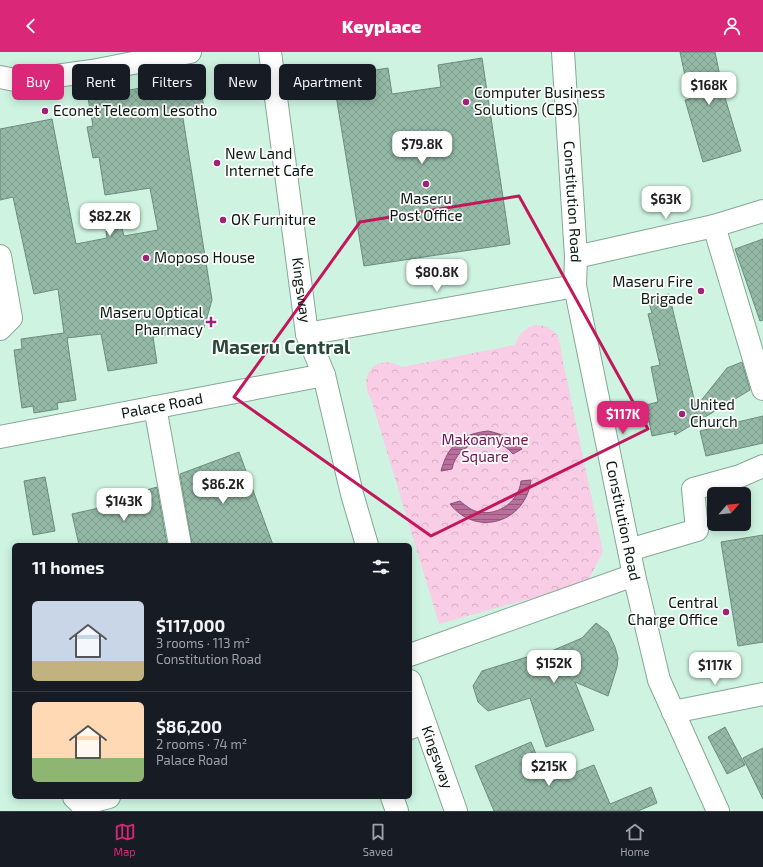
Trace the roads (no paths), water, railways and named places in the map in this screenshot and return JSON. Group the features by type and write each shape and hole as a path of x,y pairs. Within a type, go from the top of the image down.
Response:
{"street":[{"path":"0,77 20,81 92,70 190,52"},
{"name":"Kingsway","path":"270,52 307,334 324,375 352,494 366,543"},
{"name":"Constitution Road","path":"563,52 576,257 575,286 634,575 659,680 718,811"},
{"path":"576,257 714,226 763,211"},
{"path":"714,226 763,389"},
{"path":"0,256 11,318 0,329"},
{"path":"307,334 575,286"},
{"name":"Palace Road","path":"0,436 324,375"},
{"path":"155,407 180,543"},
{"path":"629,550 697,530 693,490 740,476 763,466"},
{"path":"412,654 634,575"},
{"name":"Kingsway","path":"412,694 417,725 456,811"},
{"path":"673,712 763,694"},
{"path":"76,799 79,802 90,802 101,799"},
{"path":"393,799 397,811"}],"place":[{"name":"Computer Business Solutions (CBS)","path":"466,102"},
{"name":"Econet Telecom Lesotho","path":"45,111"},
{"name":"New Land Internet Cafe","path":"217,163"},
{"name":"Maseru Post Office","path":"426,184"},
{"name":"OK Furniture","path":"223,220"},
{"name":"Moposo House","path":"146,258"},
{"name":"Maseru Fire Brigade","path":"701,291"},
{"name":"Maseru Optical Pharmacy","path":"211,322"},
{"name":"United Church","path":"682,414"},
{"name":"Central Charge Office","path":"726,612"}],"district":[{"name":"Maseru Central","path":"281,347"}],"park label":[{"name":"Makoanyane Square","path":"485,448"}]}
